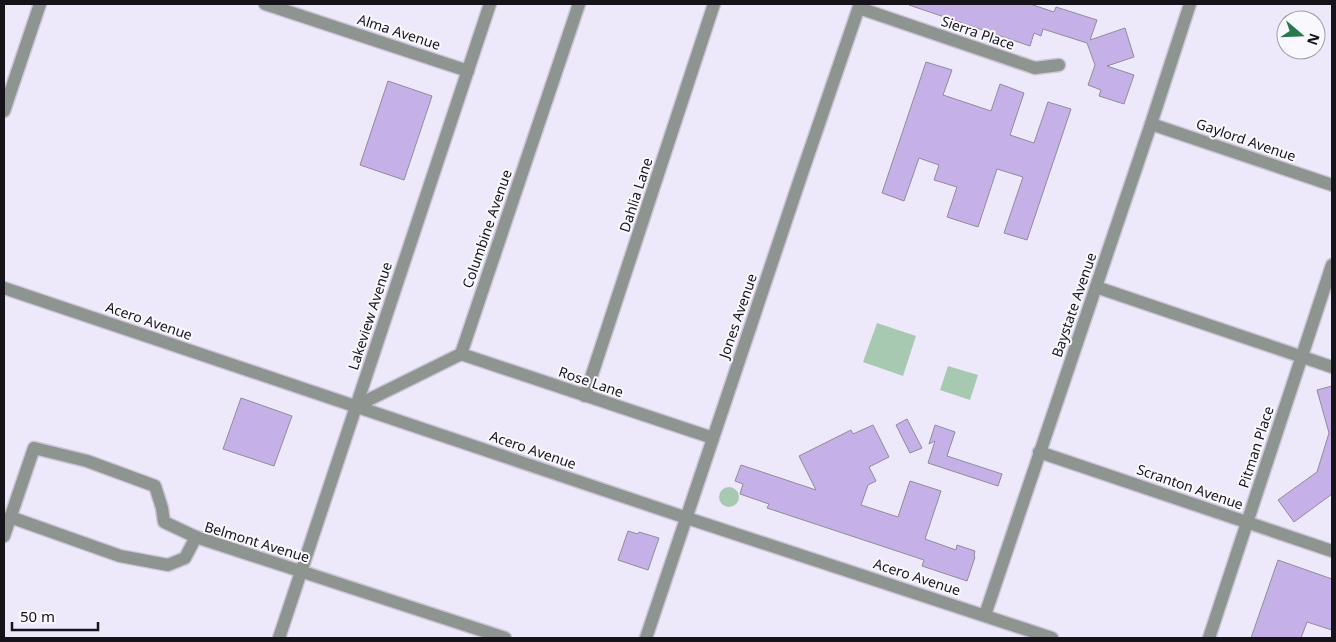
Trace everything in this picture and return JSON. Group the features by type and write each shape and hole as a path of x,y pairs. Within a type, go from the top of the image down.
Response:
{"street":[{"path":"4,111 40,4"},
{"name":"Alma Avenue","path":"265,4 468,71"},
{"name":"Lakeview Avenue","path":"279,638 490,4"},
{"name":"Columbine Avenue","path":"460,354 579,4"},
{"name":"Dahlia Lane","path":"585,396 714,4"},
{"name":"Baystate Avenue","path":"984,615 1096,288 1190,4"},
{"name":"Sierra Place","path":"860,6 1035,68 1059,65"},
{"name":"Jones Avenue","path":"646,638 712,438 860,6"},
{"name":"Gaylord Avenue","path":"1151,124 1332,185"},
{"name":"Pitman Place","path":"1209,638 1332,265"},
{"name":"Acero Avenue","path":"4,288 687,518 984,615 1014,632 1052,638"},
{"path":"1096,288 1332,367"},
{"path":"356,406 460,354"},
{"name":"Rose Lane","path":"460,354 712,438"},
{"path":"4,536 34,448 86,461 155,486 164,522 196,537"},
{"name":"Scranton Avenue","path":"1039,452 1332,551"},
{"name":"Belmont Avenue","path":"10,517 120,556 168,565 185,558 196,537 302,570 505,638"}],"green space":[{"path":"877,323 916,336 903,376 863,362"},
{"path":"948,366 978,375 970,400 940,390"},
{"path":"729,487 736,490 739,497 736,504 729,507 722,504 719,497 722,490"}],"building":[{"path":"909,4 1030,4 1054,12 1056,7 1097,20 1090,40 1125,28 1134,57 1107,66 1134,75 1124,104 1099,96 1101,90 1088,85 1095,65 1087,43 1043,29 1041,36 1034,33 1030,46"},
{"path":"926,62 952,70 943,95 991,111 1000,84 1024,93 1010,135 1034,143 1048,102 1071,109 1027,240 1004,233 1023,177 997,169 978,227 947,217 957,187 934,180 939,165 919,158 904,201 882,193"},
{"path":"388,81 432,96 404,180 360,165"},
{"path":"1332,386 1332,494 1294,522 1278,500 1317,472 1329,433 1317,390"},
{"path":"241,398 292,416 274,466 223,449"},
{"path":"907,419 922,448 910,453 896,425"},
{"path":"873,425 889,457 869,467 876,481 868,485 861,505 898,517 910,481 941,491 925,539 956,550 957,545 975,551 975,557 967,581 922,566 924,560 767,508 769,504 740,494 743,484 735,481 741,465 816,490 799,456 851,430 853,434"},
{"path":"935,425 955,432 947,456 1002,474 998,486 928,463 935,441 929,444"},
{"path":"628,531 659,538 648,570 618,560"},
{"path":"1278,560 1332,579 1332,630 1307,622 1301,638 1251,638"}]}
